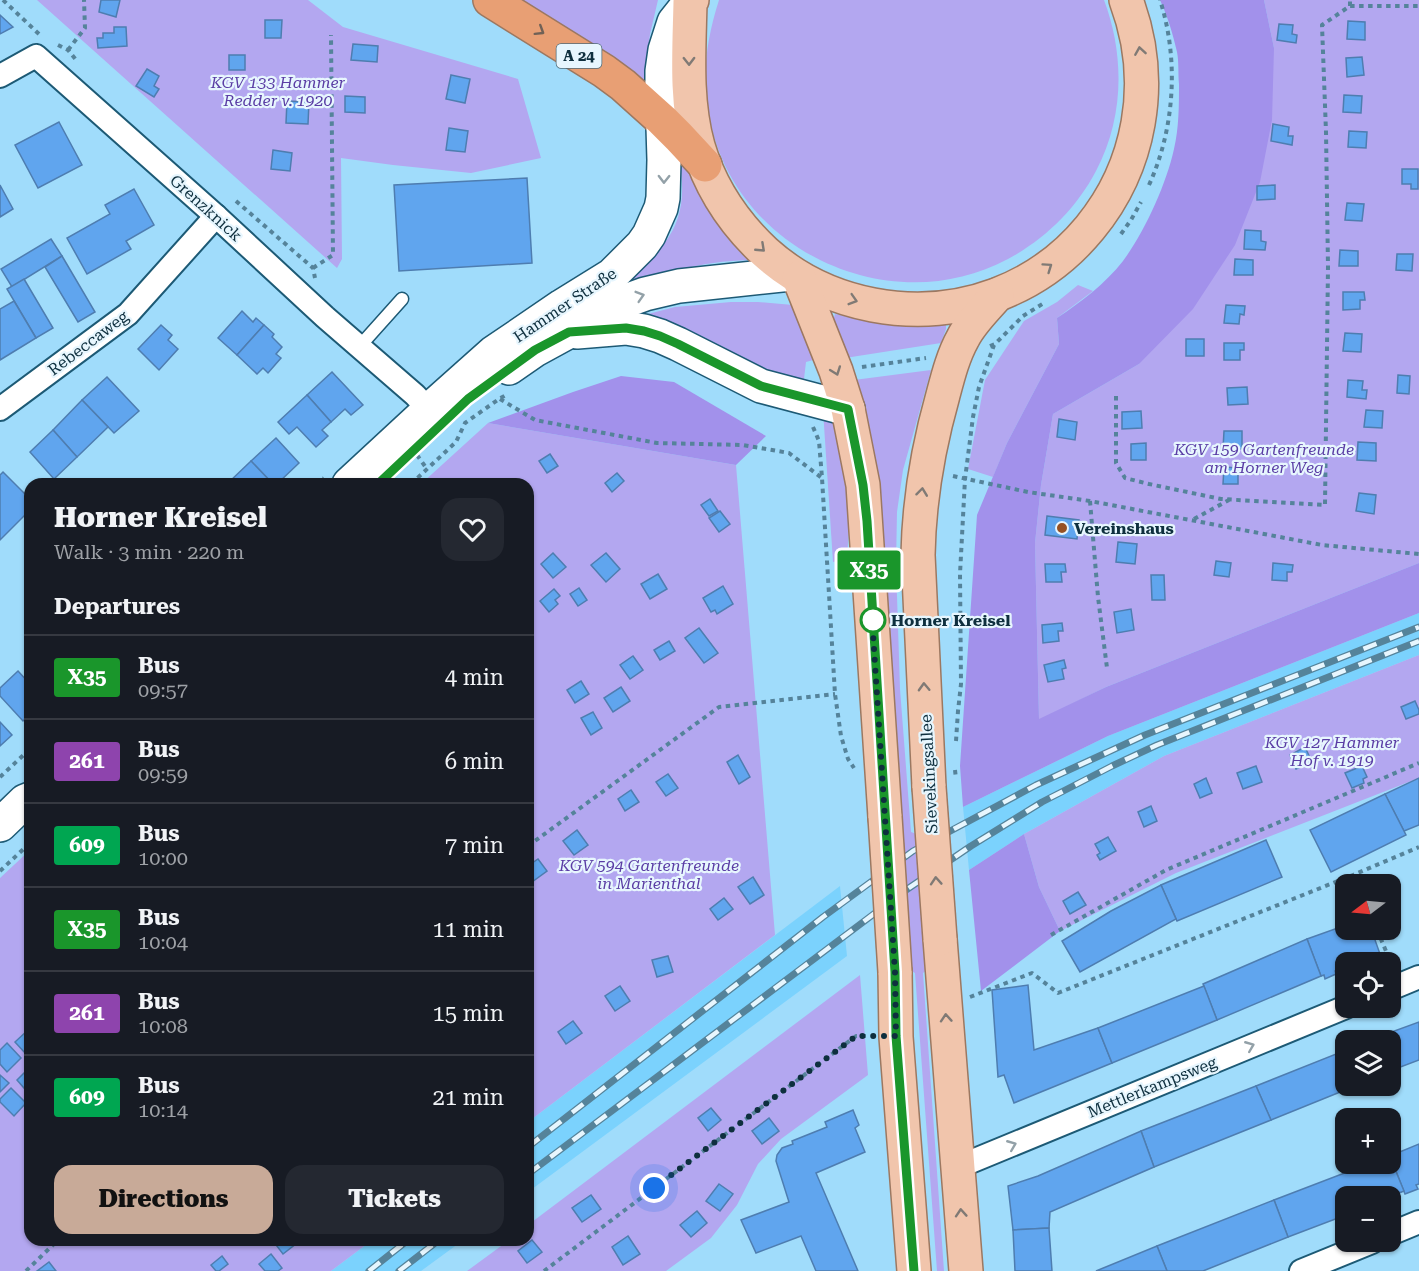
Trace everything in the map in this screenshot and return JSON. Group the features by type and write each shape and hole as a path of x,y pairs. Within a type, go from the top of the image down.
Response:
{"highway":[{"name":"A 24","path":"490,0 604,71 662,120"},
{"path":"662,120 705,165"}],"main road":[{"name":"Sievekingsallee","path":"691,1 690,95 694,130 705,165 734,218 751,239 795,276 824,290 857,302 892,309 928,310 963,305 1018,286 1057,261 1074,246 1103,210 1125,170 1142,103 1141,57 1137,34 1126,0"},
{"name":"Hammer Straße","path":"355,478 493,353 612,275 642,245 656,222 663,198 662,71 665,50 674,22 691,1"},
{"name":"Hammer Straße","path":"384,478 468,399 535,350 622,302 645,294 690,284 795,276"},
{"name":"Sievekingsallee","path":"795,276 836,371 848,409 865,504 895,972 896,1036 914,1271"},
{"name":"Sievekingsallee","path":"966,1271 929,787 918,555 925,470 950,368 972,324 997,295"},
{"path":"569,332 626,328 644,331 687,348 761,386 848,409"},
{"path":"0,825 24,802"}],"street":[{"path":"0,76 36,56"},
{"name":"Grenzknick","path":"36,56 359,347 415,394 429,410"},
{"name":"Rebeccaweg","path":"0,409 128,314 216,216"},
{"name":"Mettlerkampsweg","path":"958,1167 1335,1012"},
{"path":"1401,1229 1419,1222"},
{"path":"1301,1271 1348,1252"}],"lane":[{"path":"359,347 402,299"}],"path":[{"path":"3,0 40,35 36,56"},
{"path":"68,50 85,28 84,0"},
{"path":"1350,0 1350,6"},
{"path":"1116,396 1116,463 1125,478 1221,499 1325,505 1328,267 1322,25 1350,6 1419,6"},
{"path":"313,268 333,255 331,35"},
{"path":"958,711 961,684 960,574 965,479 979,387 995,344"},
{"path":"860,367 936,356"},
{"path":"417,478 456,442 465,423 509,394"},
{"path":"499,399 535,420 657,443 743,445 789,453 822,478"},
{"path":"802,425 813,429 819,441 835,694 841,736 848,759 854,769"},
{"path":"925,470 1028,492 1090,501 1322,544 1419,554"},
{"path":"1193,520 1230,499"},
{"path":"1090,501 1107,668"},
{"path":"534,842 719,707 835,694"},
{"path":"0,777 24,755"},
{"path":"1051,935 1166,870 1419,763"},
{"path":"1355,874 1419,847"},
{"path":"0,871 24,849"},
{"path":"968,998 1032,973 1058,993 1335,882"},
{"path":"1382,940 1403,983"},
{"path":"544,1271 856,1036 896,1036"},
{"path":"26,1271 52,1246"}],"shaded area":[{"path":"1160,0 1264,0 1274,48 1272,120 1260,182 1235,245 1193,309 1139,364 1053,414 1041,485 1035,543 1039,719 1106,687 1419,563 1419,613 1108,736 963,807 960,766 977,515 1007,443 1059,344 1057,318 1092,292 1123,261 1147,222 1166,177 1177,133 1179,84 1177,52"},
{"path":"621,376 674,382 766,436 736,465 488,423"},
{"path":"1419,613 1419,655 1164,756 1024,834 969,870 963,807 1108,736"},
{"path":"1024,834 1039,887 1060,931 981,991 969,870"},
{"path":"840,886 847,956 534,1188 534,1117"},
{"path":"364,1246 455,1246 421,1271 331,1271"}],"green space":[{"name":"KGV 133 Hammer Redder v. 1920","path":"37,0 308,0 343,27 518,79 541,158 471,173 341,158 342,259 337,268"},
{"path":"517,0 658,0 650,34 644,85"},
{"path":"719,0 1104,0 1116,43 1118,65 1116,108 1105,151 1088,185 1069,210 1035,242 1008,259 963,276 916,282 869,277 825,262 785,238 751,206 725,166 710,120 705,74 708,45"},
{"name":"KGV 159 Gartenfreunde am Horner Weg","path":"1264,0 1419,0 1419,563 1106,687 1039,720 1035,543 1041,485 1053,414 1139,364 1274,48"},
{"path":"684,162 755,260 691,267 629,285 626,280 654,256 672,231 681,201 680,164"},
{"path":"1078,285 1093,291 1057,318 1059,344 1007,443 993,477 968,469 985,380 1024,321 1057,302"},
{"path":"731,302 793,305 817,359 806,362 803,387 647,324 648,314 675,307"},
{"path":"835,314 902,326 941,324 946,325 946,329 941,343 845,358 832,325"},
{"path":"931,370 903,470 897,512 896,565 900,689 911,832 922,836 931,966 923,973 944,1271 937,1271 915,973 906,968 854,380"},
{"path":"823,410 837,421 851,496 847,559 833,562"},
{"name":"KGV 594 Gartenfreunde in Marienthal","path":"488,423 736,465 775,935 534,1117 534,478 428,478"},
{"name":"KGV 127 Hammer Hof v. 1919","path":"1419,655 1419,778 1176,873 1060,931 1039,887 1024,834 1164,756"},
{"path":"24,856 24,1246 364,1246 331,1271 0,1271 0,878"},
{"path":"860,975 868,1075 781,1139 758,1164 737,1205 711,1238 666,1271 467,1271 501,1246 534,1246 534,1220"}],"building":[{"path":"101,0 120,0 116,17 99,12"},
{"path":"0,15 13,27 0,34"},
{"path":"265,20 282,20 281,38 265,38"},
{"path":"1348,21 1365,22 1365,40 1347,39"},
{"path":"1279,24 1293,25 1292,34 1297,35 1296,43 1277,40"},
{"path":"114,27 126,27 127,46 98,48 97,38 103,38 103,33 114,33"},
{"path":"353,44 378,46 377,62 351,60"},
{"path":"229,55 245,55 245,70 229,70"},
{"path":"1362,57 1364,75 1347,77 1346,58"},
{"path":"147,69 159,76 154,86 159,89 154,97 136,86"},
{"path":"451,75 470,79 465,103 446,99"},
{"path":"1344,95 1362,96 1361,113 1343,112"},
{"path":"345,96 365,97 365,113 345,112"},
{"path":"287,101 309,102 308,124 286,123"},
{"path":"59,122 82,165 38,188 15,145"},
{"path":"1273,124 1289,127 1288,136 1293,136 1292,145 1271,141"},
{"path":"449,128 468,131 465,152 446,150"},
{"path":"1349,131 1367,132 1366,148 1348,147"},
{"path":"273,150 292,153 290,171 271,169"},
{"path":"1402,169 1418,169 1418,189 1411,189 1411,184 1402,184"},
{"path":"527,178 532,263 399,271 394,185"},
{"path":"0,185 13,209 0,217"},
{"path":"1275,185 1275,199 1257,200 1257,186"},
{"path":"134,189 154,225 126,241 131,249 87,274 67,238 110,214 105,205"},
{"path":"1347,203 1364,204 1362,221 1345,220"},
{"path":"1245,230 1261,231 1261,241 1266,242 1265,250 1244,249"},
{"path":"51,239 62,256 12,287 1,269"},
{"path":"1340,250 1358,251 1358,266 1339,266"},
{"path":"1397,254 1413,254 1412,271 1396,270"},
{"path":"62,256 95,312 78,322 45,267"},
{"path":"1235,259 1253,260 1253,275 1234,275"},
{"path":"24,279 53,328 36,338 7,289"},
{"path":"1343,292 1364,292 1365,300 1360,300 1360,309 1343,310"},
{"path":"14,301 36,338 0,360 0,309"},
{"path":"1226,305 1245,306 1244,315 1240,314 1239,324 1224,323"},
{"path":"242,311 253,322 256,318 264,325 237,355 218,338"},
{"path":"161,325 172,335 168,340 178,349 159,370 138,349"},
{"path":"264,325 274,334 272,337 282,347 276,354 281,358 268,373 263,368 257,374 237,355"},
{"path":"1345,333 1362,334 1361,352 1343,351"},
{"path":"1186,339 1204,339 1204,356 1186,356"},
{"path":"1224,343 1244,343 1244,350 1240,350 1240,360 1224,360"},
{"path":"332,372 363,405 351,415 345,409 331,422 307,395"},
{"path":"1398,375 1410,376 1409,394 1397,393"},
{"path":"107,377 139,411 114,433 82,400"},
{"path":"1348,380 1363,381 1362,390 1367,390 1366,399 1347,397"},
{"path":"1247,387 1248,404 1228,405 1227,388"},
{"path":"307,395 331,422 322,430 328,436 316,447 297,427 289,434 278,422"},
{"path":"82,400 108,427 77,457 53,430"},
{"path":"1366,410 1383,411 1382,428 1364,427"},
{"path":"1141,411 1142,428 1122,429 1122,412"},
{"path":"1059,419 1077,422 1075,440 1057,437"},
{"path":"53,430 77,457 53,478 30,452"},
{"path":"1224,431 1242,431 1242,449 1223,449"},
{"path":"276,438 299,463 283,478 267,478 251,461"},
{"path":"1358,442 1376,443 1376,461 1357,460"},
{"path":"1146,443 1146,460 1131,460 1131,444"},
{"path":"550,454 558,466 547,473 539,461"},
{"path":"251,461 267,478 233,478"},
{"path":"1224,467 1238,468 1238,484 1223,484"},
{"path":"3,472 24,493 24,516 0,540 0,475"},
{"path":"617,473 624,481 612,492 605,483"},
{"path":"1359,493 1376,495 1374,514 1356,511"},
{"path":"710,499 718,511 709,516 701,505"},
{"path":"720,511 730,524 719,532 709,518"},
{"name":"Vereinshaus","path":"1047,516 1079,520 1077,539 1045,535"},
{"path":"1118,542 1137,544 1135,564 1116,562"},
{"path":"553,553 566,567 553,578 541,564"},
{"path":"606,553 620,569 606,582 591,565"},
{"path":"1216,561 1231,563 1229,577 1214,575"},
{"path":"1273,563 1293,565 1292,572 1287,572 1287,581 1272,580"},
{"path":"1045,564 1065,564 1066,572 1061,572 1062,582 1046,582"},
{"path":"658,574 667,589 650,599 641,584"},
{"path":"1151,575 1164,575 1165,600 1152,600"},
{"path":"723,586 733,604 717,614 715,610 711,612 703,598"},
{"path":"579,588 587,600 578,606 570,594"},
{"path":"554,589 560,596 555,600 558,604 549,612 540,601"},
{"path":"1131,609 1134,630 1117,633 1114,612"},
{"path":"1062,623 1063,631 1058,631 1059,641 1043,643 1042,625"},
{"path":"699,628 718,653 704,663 685,638"},
{"path":"669,641 675,651 660,660 654,650"},
{"path":"633,656 643,670 630,679 620,665"},
{"path":"1064,660 1066,668 1062,669 1064,679 1048,682 1044,665"},
{"path":"18,671 24,678 23,721 0,696 0,688"},
{"path":"581,681 589,694 575,703 567,690"},
{"path":"621,687 630,701 613,712 604,698"},
{"path":"1415,701 1419,714 1406,719 1401,707"},
{"path":"593,712 602,728 591,735 581,718"},
{"path":"0,722 12,735 0,746"},
{"path":"1305,747 1312,762 1296,769 1290,755"},
{"path":"738,755 750,777 739,784 727,762"},
{"path":"1256,766 1262,782 1243,789 1237,773"},
{"path":"1362,766 1367,777 1363,779 1364,783 1352,788 1345,773"},
{"path":"668,774 678,788 666,796 656,782"},
{"path":"1206,778 1212,793 1200,798 1194,784"},
{"path":"1419,778 1419,825 1404,831 1385,794"},
{"path":"631,790 639,802 625,811 618,799"},
{"path":"1385,794 1406,835 1331,872 1310,830"},
{"path":"1151,806 1157,821 1144,827 1138,812"},
{"path":"577,830 588,845 574,855 563,841"},
{"path":"1108,837 1116,851 1100,860 1097,855 1100,853 1095,844"},
{"path":"1266,840 1282,877 1177,921 1161,885"},
{"path":"538,859 547,871 534,881 534,862"},
{"path":"753,877 764,895 750,904 738,887"},
{"path":"1161,885 1176,919 1080,972 1062,941 1111,911"},
{"path":"1078,892 1086,905 1070,914 1063,901"},
{"path":"724,898 733,909 718,920 710,909"},
{"path":"1335,929 1335,940 1375,940 1379,952 1335,952 1335,974 1325,979 1324,975 1321,976 1307,939"},
{"path":"1307,939 1321,976 1217,1020 1203,984"},
{"path":"668,956 673,972 657,977 652,960"},
{"path":"1028,985 1034,1050 1098,1028 1112,1063 1014,1103 1004,1075 998,1077 992,990"},
{"path":"620,986 630,1001 615,1011 605,996"},
{"path":"1204,986 1217,1020 1112,1063 1098,1028"},
{"path":"573,1021 582,1033 566,1044 558,1032"},
{"path":"1419,1022 1419,1060 1401,1067 1401,1030 1397,1030"},
{"path":"24,1034 24,1052 15,1042"},
{"path":"7,1043 21,1058 7,1072 0,1064 0,1050"},
{"path":"1335,1054 1335,1094 1271,1120 1256,1086"},
{"path":"24,1073 24,1088 17,1080"},
{"path":"0,1075 9,1083 0,1092"},
{"path":"1256,1086 1271,1120 1154,1167 1141,1131"},
{"path":"11,1088 24,1101 24,1105 14,1116 0,1102 0,1099"},
{"path":"711,1108 721,1120 708,1131 698,1118"},
{"path":"853,1110 859,1125 855,1128 865,1152 816,1173 858,1271 816,1271 801,1236 756,1253 741,1220 789,1202 776,1161 777,1155 782,1148 793,1144 792,1141 827,1127 825,1122"},
{"path":"769,1118 779,1131 762,1144 752,1131"},
{"path":"1141,1131 1154,1167 1050,1212 1049,1228 1013,1230 1008,1186 1038,1176"},
{"path":"1419,1144 1419,1184 1416,1185 1418,1189 1405,1194 1397,1174 1401,1174 1401,1151"},
{"path":"1342,1174 1397,1174 1404,1191 1401,1192 1401,1186 1335,1186 1335,1219 1288,1237 1274,1200"},
{"path":"719,1184 733,1194 720,1211 706,1201"},
{"path":"591,1195 601,1209 582,1222 572,1208"},
{"path":"1274,1200 1288,1237 1203,1271 1167,1271 1157,1246"},
{"path":"697,1211 707,1223 691,1237 680,1225"},
{"path":"1049,1228 1052,1271 1015,1271 1013,1230"},
{"path":"628,1236 640,1254 623,1265 612,1247"},
{"path":"534,1242 542,1252 527,1263 518,1251 524,1246 534,1246"},
{"path":"277,1246 293,1246 283,1254"},
{"path":"1157,1246 1167,1271 1096,1271"},
{"path":"271,1254 282,1268 278,1271 265,1271 259,1264"},
{"path":"222,1256 228,1264 216,1271 211,1265"},
{"path":"49,1262 56,1271 37,1271"}],"railway":[{"path":"534,1142 823,917 913,851 1036,785 1145,735 1419,627"},
{"path":"534,1169 903,892 1042,802 1157,745 1419,641"},
{"path":"369,1271 400,1246"},
{"path":"399,1271 431,1246"}],"bus line":[{"name":"X35","path":"384,478 468,399 535,350 569,332 626,328 644,331 704,356 761,386 848,409 858,455 867,521 895,972 896,1036 914,1271"}],"place":[{"name":"Vereinshaus","path":"1062,528"},
{"name":"Horner Kreisel","path":"873,620"}],"route":[{"path":"654,1188 856,1036 896,1036 895,972 872,618 873,620"}]}
